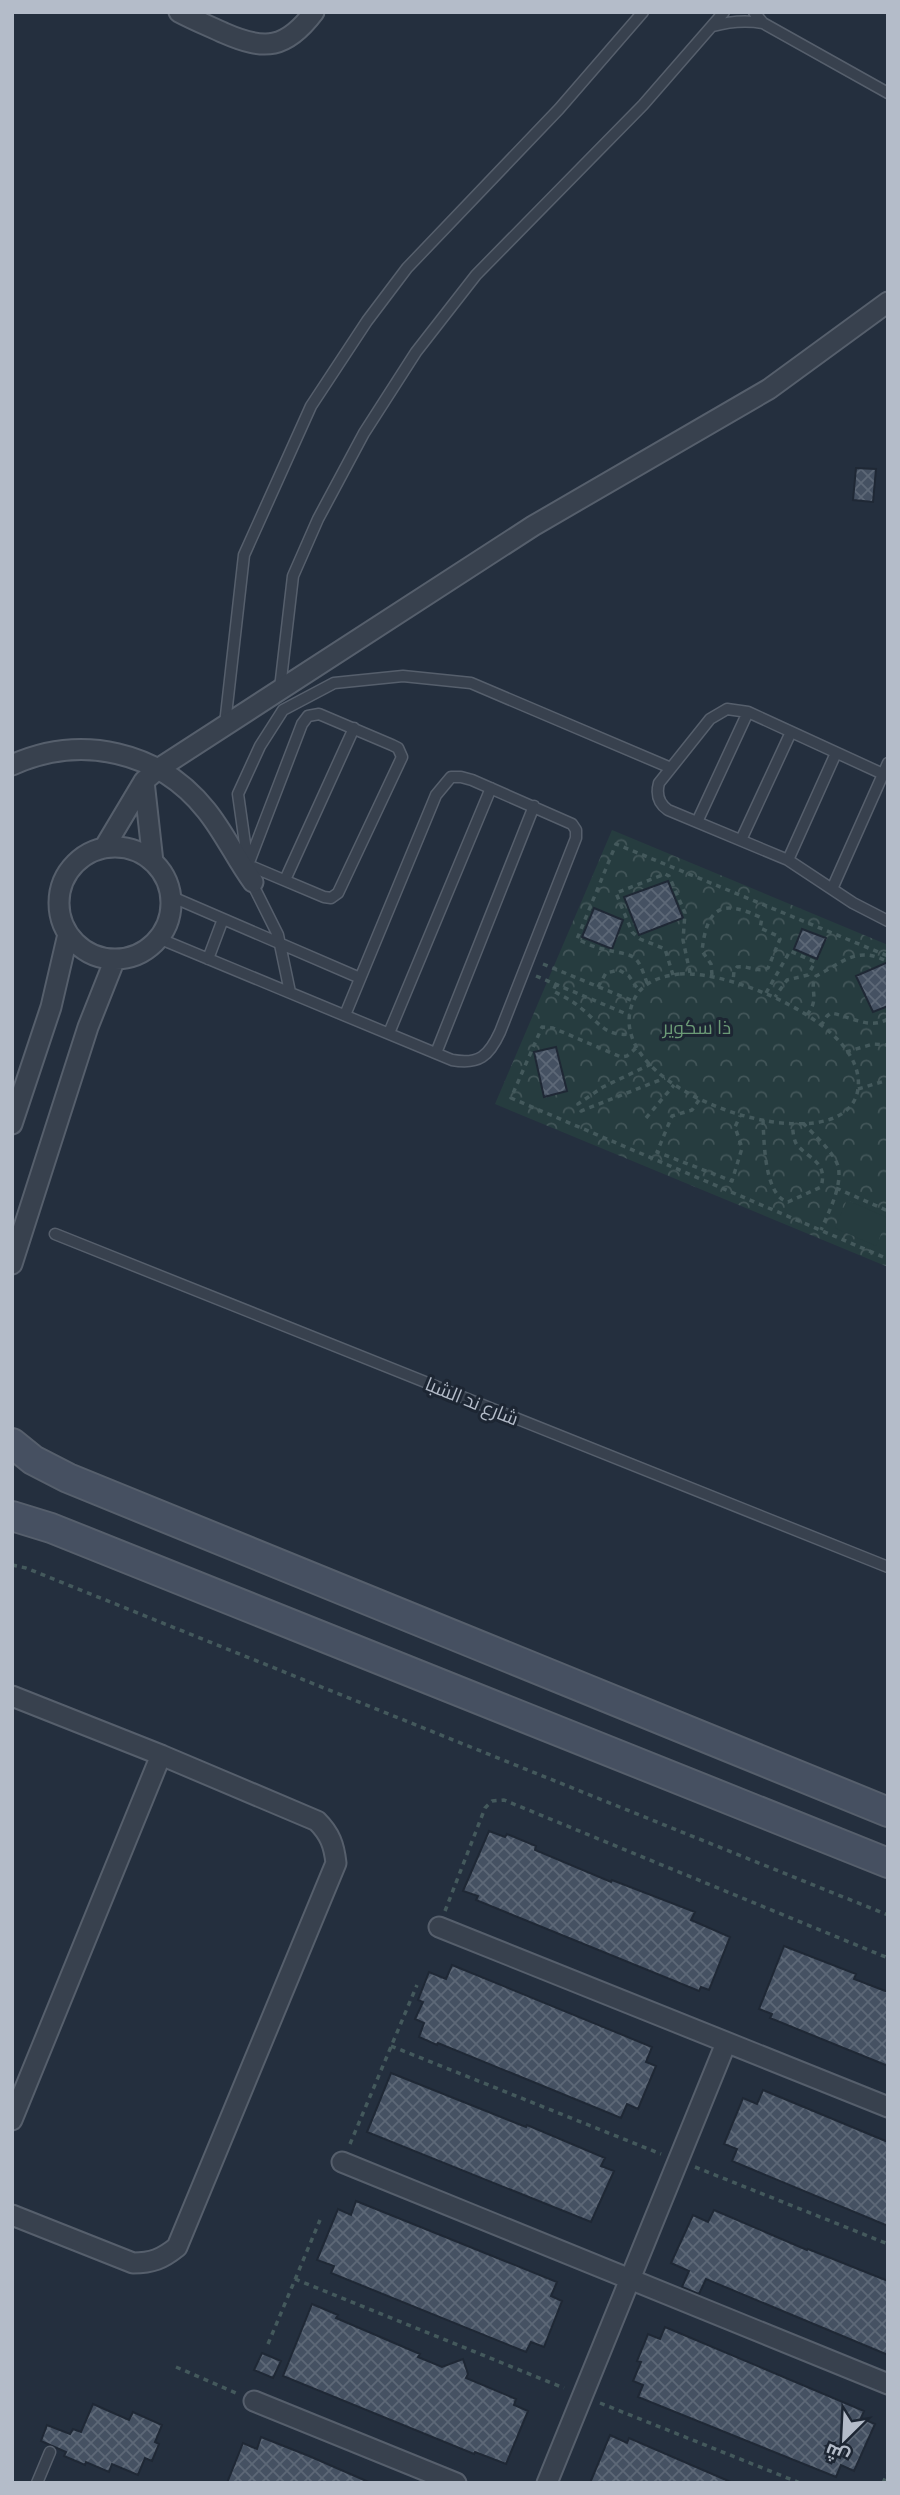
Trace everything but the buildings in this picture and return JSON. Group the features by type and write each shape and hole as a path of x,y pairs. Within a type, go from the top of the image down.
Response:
{"main road":[{"path":"12,1443 33,1460 68,1478 888,1812"},
{"path":"12,1516 64,1533 888,1863"}],"street":[{"path":"179,12 244,42 260,45 276,44 290,38 314,12"},
{"path":"197,12 260,35 274,34 284,29 303,12"},
{"path":"104,848 151,775 280,688 533,526 768,389 888,302"},
{"path":"12,765 41,754 78,749 115,752 151,775 181,784 208,812 250,874"},
{"path":"151,775 153,862"},
{"path":"104,848 130,849 153,862 161,872 170,896 168,918 158,938 139,953 115,959 86,951 68,934 60,915 58,902 65,878 81,858 104,848"},
{"path":"12,1124 51,1007 68,934"},
{"path":"12,1264 45,1168 88,1027 115,959"},
{"path":"12,1696 317,1821 328,1832 334,1847 335,1863 331,1879 177,2247 149,2263 133,2263 12,2215"},
{"path":"12,2120 161,1755"},
{"path":"439,1927 888,2107"},
{"path":"547,2483 726,2043"},
{"path":"342,2162 888,2384"},
{"path":"254,2401 456,2483"}],"lane":[{"path":"225,724 244,555 312,406 367,321 407,268 559,108 643,12"},
{"path":"280,688 293,576 318,519 364,433 416,352 476,275 643,105 724,12"},
{"path":"754,12 763,23"},
{"path":"713,26 729,21 763,23 888,93"},
{"path":"290,992 281,944 250,874 238,794 260,747 283,710 334,683 403,676 471,682 671,768"},
{"path":"883,774 734,708 715,714 659,783 657,795 668,810 788,860 832,889 888,920"},
{"path":"697,822 748,712"},
{"path":"319,714 398,748 402,757 401,763 335,896 324,897 285,880 250,874 308,716 319,714"},
{"path":"285,880 354,728"},
{"path":"741,840 791,732"},
{"path":"788,860 836,753"},
{"path":"832,889 888,763"},
{"path":"158,938 436,1053 464,1062 476,1060 487,1054 497,1039 576,838 576,830 572,824 491,788 461,777 451,777 436,795 345,1015"},
{"path":"389,1033 491,788"},
{"path":"436,1053 534,806"},
{"path":"170,896 360,978"},
{"path":"208,959 223,919"},
{"name":"شارع ند الشبا","path":"55,1234 888,1567"},
{"path":"37,2483 50,2452"}],"path":[{"path":"647,984 640,965 633,956 604,950 577,939 616,844 888,956"},
{"path":"673,975 665,949 640,939 632,932 616,893 665,874 669,876 685,913 683,940 690,973"},
{"path":"712,975 711,964 702,951 710,919 717,911 735,907 762,918 760,928 780,939 768,968 761,971 744,966 737,967 733,982"},
{"path":"766,993 790,951 815,962 808,975 787,979 775,997"},
{"path":"807,1015 814,1005 816,976 858,955 871,954 888,962"},
{"path":"543,964 633,1001"},
{"path":"598,987 606,973 619,970 629,976 639,991"},
{"path":"524,971 629,1015"},
{"path":"673,975 712,975 766,993 807,1015 834,1036 846,1052 857,1077 858,1088 844,1113 819,1123 740,1116 699,1100 665,1078 636,1048 630,1034 629,1015 639,991 647,984 673,975"},
{"path":"556,984 553,991 584,1010 606,1031 621,1035 630,1034"},
{"path":"821,1026 831,1013 870,1024 878,1024 888,1019"},
{"path":"636,1048 621,1057 553,1028 542,1027 511,1098 888,1259"},
{"path":"846,1052 870,1044 888,1045"},
{"path":"650,1064 586,1098 578,1104 581,1111 665,1078"},
{"path":"858,1088 888,1080"},
{"path":"646,1118 674,1085"},
{"path":"699,1100 692,1110 672,1116 657,1152 732,1181 741,1152 735,1127 740,1116"},
{"path":"763,1120 769,1174 777,1194 782,1201 788,1202 821,1187 823,1181 817,1162 794,1140 792,1122"},
{"path":"803,1123 836,1163 839,1172 821,1230"},
{"path":"836,1188 888,1210"},
{"path":"12,1565 39,1573 888,1915"},
{"path":"439,1927 485,1808 492,1801 503,1800 888,1958"},
{"path":"342,2162 417,1985"},
{"path":"391,2046 888,2244"},
{"path":"268,2344 320,2220"},
{"path":"295,2279 800,2483"},
{"path":"176,2367 254,2401"},
{"path":"883,2483 888,2472"}],"green space":[{"name":"ذا سكوير","path":"612,830 888,945 888,1267 495,1104"},
{"path":"847,1200 888,1218 876,1246 835,1228"}]}
